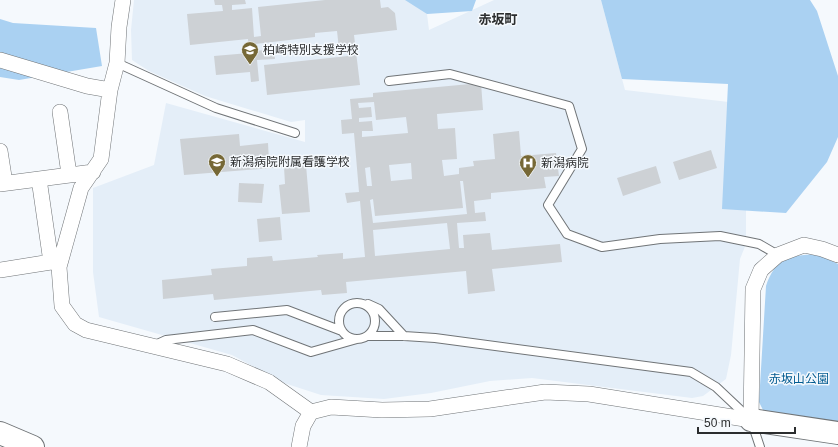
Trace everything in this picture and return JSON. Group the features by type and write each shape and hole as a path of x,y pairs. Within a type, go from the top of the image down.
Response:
{"main road":[{"path":"751,420 838,433"},
{"path":"0,433 33,447"}],"street":[{"path":"55,264 81,188 101,158 110,90 117,63 119,27 123,0"},
{"path":"0,60 87,86 110,90"},
{"path":"60,112 69,174"},
{"path":"0,151 3,184 93,172"},
{"path":"39,179 62,306 75,324 86,330 227,364 269,382 311,412"},
{"path":"298,447 303,426 311,412 331,407 382,410 430,409 545,392 589,394 751,420 753,289 761,270 778,255 804,245 822,249 838,255"},
{"path":"0,270 55,264"}],"lane":[{"path":"117,63 216,108 295,133"},
{"path":"389,81 450,74 569,106 582,149 548,205 567,234 602,247 660,239 720,236 759,244 778,255"},
{"path":"326,324 340,314 347,306 358,302 369,306 375,316 375,327 368,336"},
{"path":"364,304 372,305 379,309 404,336"},
{"path":"216,317 287,310 326,324 342,331 351,338 357,339"},
{"path":"340,314 339,326 342,331"},
{"path":"151,346 166,340 253,330 311,352 368,336 404,336 691,372 716,387 751,420 760,447"}],"shaded area":[{"name":"新潟病院","path":"134,0 411,0 427,14 429,30 494,0 601,0 625,90 746,104 746,244 740,259 731,355 726,379 703,396 692,398 532,378 490,381 431,393 384,399 321,395 284,383 232,355 99,317 93,272 93,188 154,165 166,103 305,142 305,120 291,122 205,96 149,71 132,60 131,30"}],"green space":[{"path":"405,0 476,0 472,11 427,14"},
{"path":"601,0 810,0 817,11 838,76 838,137 827,162 786,213 722,209 728,84 622,79"},
{"path":"0,19 13,23 96,28 102,66 19,80 0,77"},
{"name":"赤坂山公園","path":"818,254 838,264 838,421 766,416 759,402 766,286 774,269 785,260 800,255"}],"building":[{"path":"214,0 245,0 246,4 232,5 232,10 252,8 254,37 261,36 258,7 325,0 380,0 381,8 388,7 395,13 397,30 354,35 360,85 267,95 264,65 348,56 347,49 339,49 337,31 315,33 315,37 255,44 256,51 274,49 275,59 257,60 259,81 251,82 250,72 216,75 214,56 249,53 248,39 190,45 187,14 223,11 222,5 215,5"},
{"path":"481,83 483,110 437,114 438,129 455,128 457,159 442,160 444,176 459,174 459,168 474,166 473,161 495,159 493,134 519,131 521,156 556,153 559,176 544,177 546,188 491,193 491,199 474,201 475,213 485,212 486,221 457,223 459,248 464,248 463,235 490,233 492,250 560,244 562,262 492,269 495,291 468,294 466,271 346,282 347,293 322,295 321,290 214,300 213,294 163,299 162,280 212,275 211,269 247,266 247,258 272,256 273,261 343,253 343,259 365,257 360,201 347,203 345,193 359,192 354,133 342,134 341,120 352,119 350,99 373,97 373,93","holes":["374,102 376,120 406,117 408,133 362,137 362,131 373,131 372,121 359,122 359,118 372,117 371,107 359,108 358,103","411,163 412,179 391,181 389,165","370,167 372,186 367,186 365,168","460,181 463,181 467,214 373,223 370,200 373,199 375,216 463,208","447,223 450,249 375,256 373,230"]},
{"path":"239,134 240,146 268,143 269,162 294,160 294,166 306,165 310,212 282,214 279,185 285,184 284,167 184,175 180,139"},
{"path":"711,150 717,168 679,180 673,162"},
{"path":"656,166 661,183 623,196 617,178"},
{"path":"239,183 264,184 262,203 238,202"},
{"path":"280,217 282,240 259,242 257,219"}],"place":[{"name":"柏崎特別支援学校","path":"250,65"},
{"name":"新潟病院附属看護学校","path":"217,177"},
{"name":"新潟病院","path":"528,178"}],"district":[{"name":"赤坂町","path":"498,19"}]}
